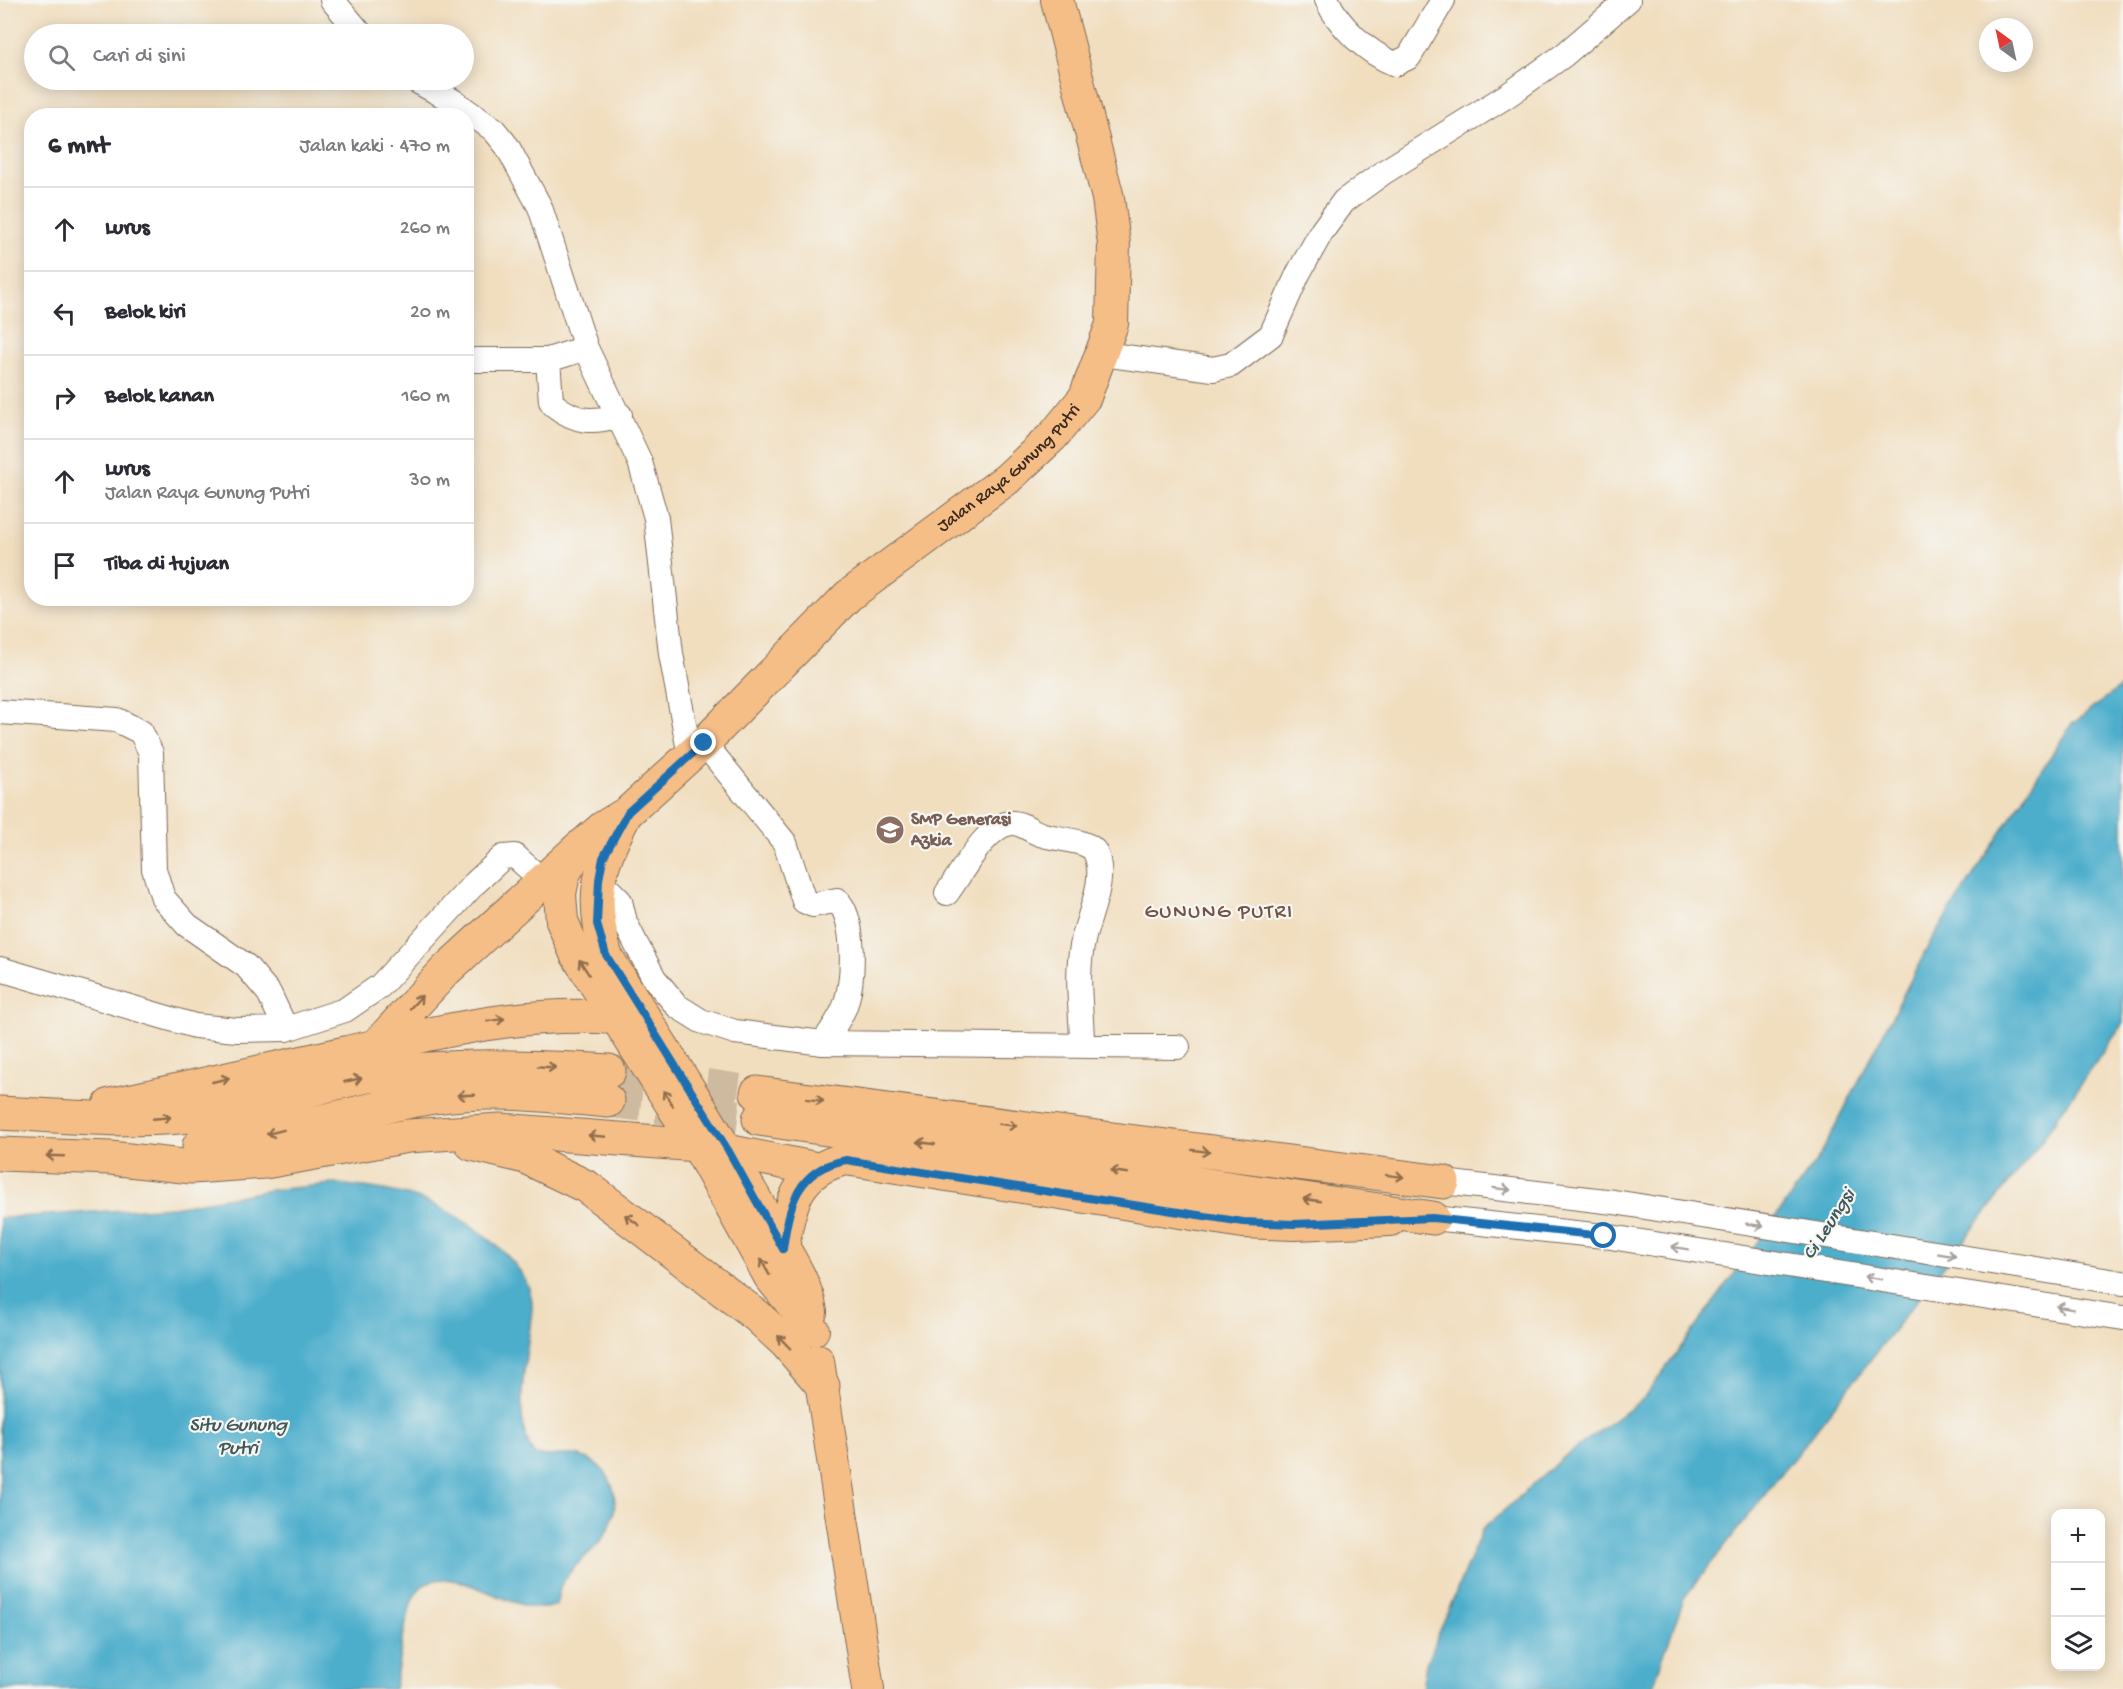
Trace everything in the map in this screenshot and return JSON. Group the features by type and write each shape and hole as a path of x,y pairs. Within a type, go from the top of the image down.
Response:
{"highway":[{"path":"377,1046 446,970 580,847"},
{"path":"62,1116 377,1046 428,1032 516,1017 631,1018"},
{"path":"0,1113 126,1121 210,1114 367,1077 445,1066 514,1065 609,1086 515,1094 437,1096 239,1141 110,1158"},
{"path":"1432,1218 758,1106 1443,1182"},
{"path":"0,1154 110,1158 202,1167 265,1162 408,1136 501,1130 713,1147 817,1169"},
{"path":"408,1136 476,1144 525,1157 587,1187 757,1316 787,1344 823,1386"}],"main road":[{"name":"Jalan Raya Gunung Putri","path":"628,812 697,749 848,596 1007,479 1053,436 1085,397 1103,354 1112,324 1114,244 1110,210 1057,0"},
{"path":"628,812 602,828 580,847 564,874 560,894 562,921 576,954 631,1018 713,1147 783,1249 809,1299 823,1386 839,1514 867,1689"},
{"path":"628,812 603,858 599,880 597,924 606,955 631,1018"},
{"path":"713,1147 771,1277 813,1330"},
{"path":"783,1249 788,1213 805,1181 817,1169 846,1160 1243,1222 1294,1224 1432,1218"}],"street":[{"path":"332,0 352,24"},
{"path":"1327,0 1333,14 1377,57 1395,64 1409,57 1443,0"},
{"path":"1103,354 1213,369 1231,365 1252,352 1271,335 1298,274 1322,231 1344,201 1384,172 1508,96 1564,55 1628,0"},
{"path":"433,90 463,108"},
{"path":"474,116 494,130 507,146 540,207 586,348 620,415 640,462 656,518 671,654 697,749 785,843 804,901 813,905 837,900 849,916 852,972 846,1003 823,1043"},
{"path":"476,360 548,360 586,348"},
{"path":"548,360 554,405 587,422 596,422 620,415"},
{"path":"0,712 117,720 141,732 151,753 154,869 163,898 187,924 246,966 268,993 286,1029"},
{"path":"947,893 987,836 1000,827 1012,823 1043,835 1090,845 1095,852 1098,885 1079,965 1078,987 1082,1019 1082,1046"},
{"path":"0,969 195,1026 237,1030 286,1029 345,1010 380,986 474,884 503,857 515,856 543,881"},
{"path":"599,880 620,901 625,922 654,978 677,1006 701,1021 735,1032 823,1043 1178,1047"},
{"path":"1443,1182 1614,1202 2123,1283"},
{"path":"1432,1218 1604,1236 2123,1317"}],"water":[{"name":"Ci Leungsi","path":"2123,685 2123,1023 2037,1147 1684,1598 1652,1689 1422,1689 1426,1664 1482,1530 1564,1457 1644,1398 1820,1156 1933,937 2071,725"},
{"name":"Situ Gunung Putri","path":"333,1184 394,1192 431,1203 470,1225 489,1239 520,1271 529,1289 532,1307 522,1404 527,1441 535,1455 580,1456 603,1470 614,1491 615,1503 609,1527 602,1539 566,1577 556,1605 540,1608 521,1604 480,1588 441,1579 425,1584 413,1599 410,1608 394,1689 0,1689 0,1218 173,1207 271,1190"}],"tunnel":[{"path":"609,1071 757,1093"},
{"path":"608,1101 759,1119"}],"place":[{"name":"SMP Generasi Azkia","path":"890,830"}],"district":[{"name":"GUNUNG PUTRI","path":"1219,913"}],"route":[{"path":"704,743 628,812 603,858 599,880 597,924 606,955 728,1150 783,1249 788,1213 805,1181 817,1169 833,1162 846,1160 1243,1222 1294,1224 1432,1218 1604,1236"}]}
